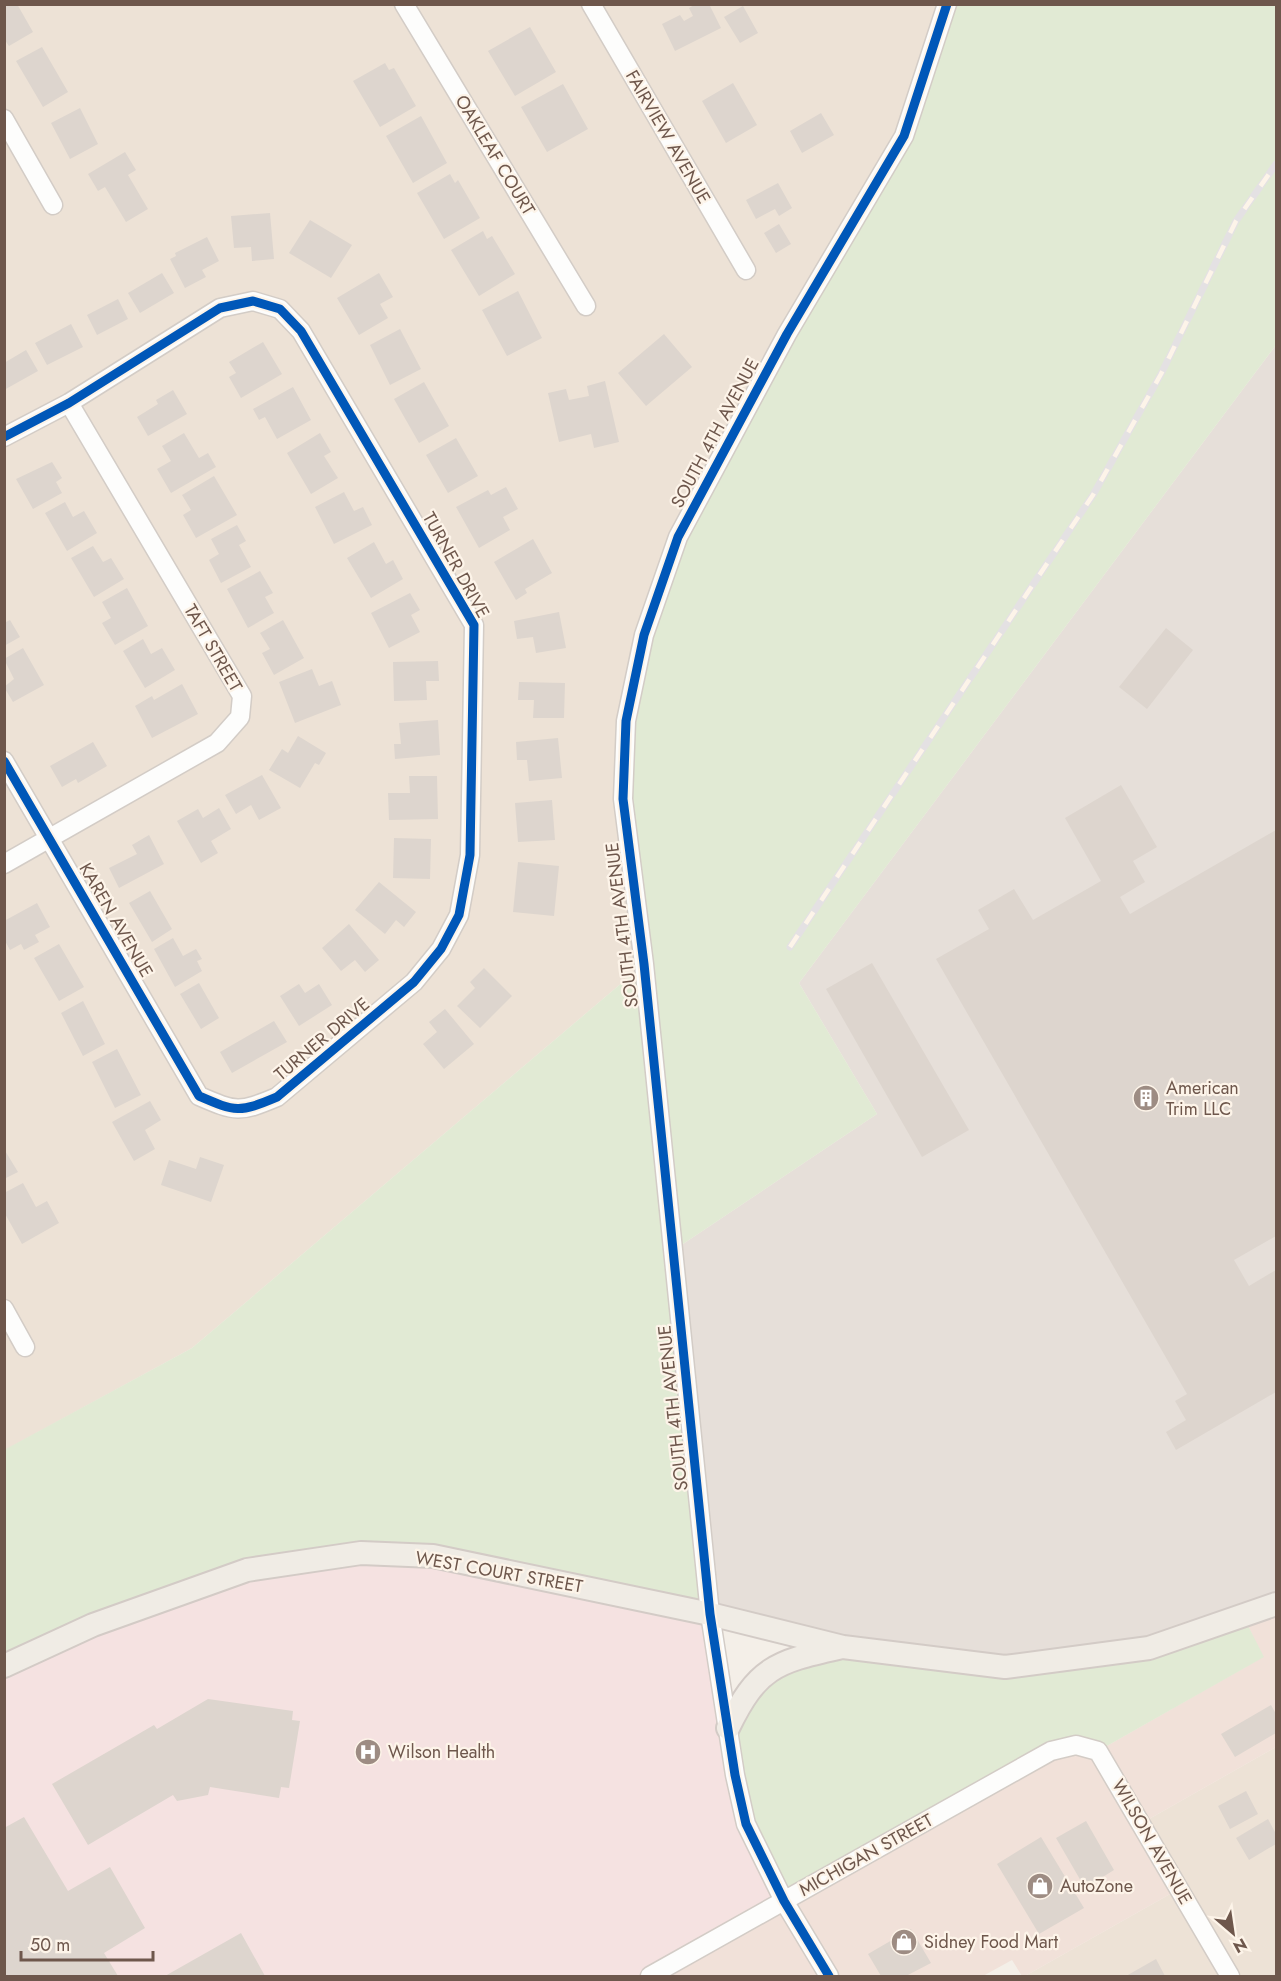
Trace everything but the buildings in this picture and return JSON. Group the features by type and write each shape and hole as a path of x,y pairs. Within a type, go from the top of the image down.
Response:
{"main road":[{"name":"WEST COURT STREET","path":"4,1666 93,1625 247,1570 361,1553 433,1556 710,1614 843,1647 1005,1667 1149,1648 1276,1604"},
{"path":"728,1728 742,1698 762,1674 793,1658 843,1647"}],"street":[{"name":"OAKLEAF COURT","path":"404,4 586,306"},
{"name":"FAIRVIEW AVENUE","path":"591,4 746,270"},
{"name":"SOUTH 4TH AVENUE","path":"829,1977 784,1901 746,1824 728,1728 710,1614 657,1084 623,798 626,722 644,634 678,537 787,334 904,136 947,4"},
{"path":"4,119 53,205"},
{"name":"TURNER DRIVE","path":"4,437 69,402 220,308 253,301 280,309 301,331 474,626 470,855 459,915 441,948 414,982 277,1097 252,1107 230,1110 199,1096"},
{"name":"TAFT STREET","path":"4,864 217,743 240,717 242,696 69,402"},
{"name":"KAREN AVENUE","path":"4,761 199,1096"},
{"path":"4,1310 25,1347"},
{"name":"WILSON AVENUE","path":"1051,1752 1076,1745 1098,1751 1230,1977"},
{"name":"MICHIGAN STREET","path":"659,1974 784,1901 1051,1752"}],"shaded area":[{"path":"5,5 947,5 644,964 192,1348 5,1450"},
{"path":"1276,345 1276,1604 1149,1648 1005,1667 710,1614 674,1250 877,1114 799,983"},
{"name":"Wilson Health","path":"361,1553 710,1614 784,1901 650,1976 5,1976 4,1666 247,1570"},
{"path":"1276,1604 1276,1747 1142,1823 1179,1889 1025,1976 1022,1976 1012,1960 983,1976 650,1976 1051,1751 1098,1751 1263,1657 1243,1616"},
{"path":"1276,1747 1276,1976 1025,1976 1179,1889 1142,1823"}],"green space":[{"path":"947,5 1276,5 1276,345 799,983 877,1114 674,1250 710,1614 433,1556 247,1570 5,1666 4,1450 192,1348 644,964 626,721 678,537 904,136"},
{"path":"1243,1616 1264,1657 1098,1751 1076,1745 784,1901 746,1824 728,1728 762,1674 843,1647 1005,1667 1149,1648"}],"railway":[{"path":"790,947 1093,495 1161,374 1236,221 1276,164"}],"cycle path":[{"path":"829,1976 784,1901 746,1824 735,1775 710,1614 644,964 623,799 626,721 644,635 678,537 787,334 904,136 947,4"},
{"path":"4,437 69,403 220,308 253,301 280,309 301,331 474,625 470,855 459,915 441,949 414,982 277,1097 245,1108 238,1109 221,1105 199,1096 4,761"}],"place":[{"name":"American Trim LLC","path":"1146,1098"},
{"name":"Wilson Health","path":"368,1752"},
{"name":"AutoZone","path":"1040,1886"},
{"name":"Sidney Food Mart","path":"904,1942"}]}
